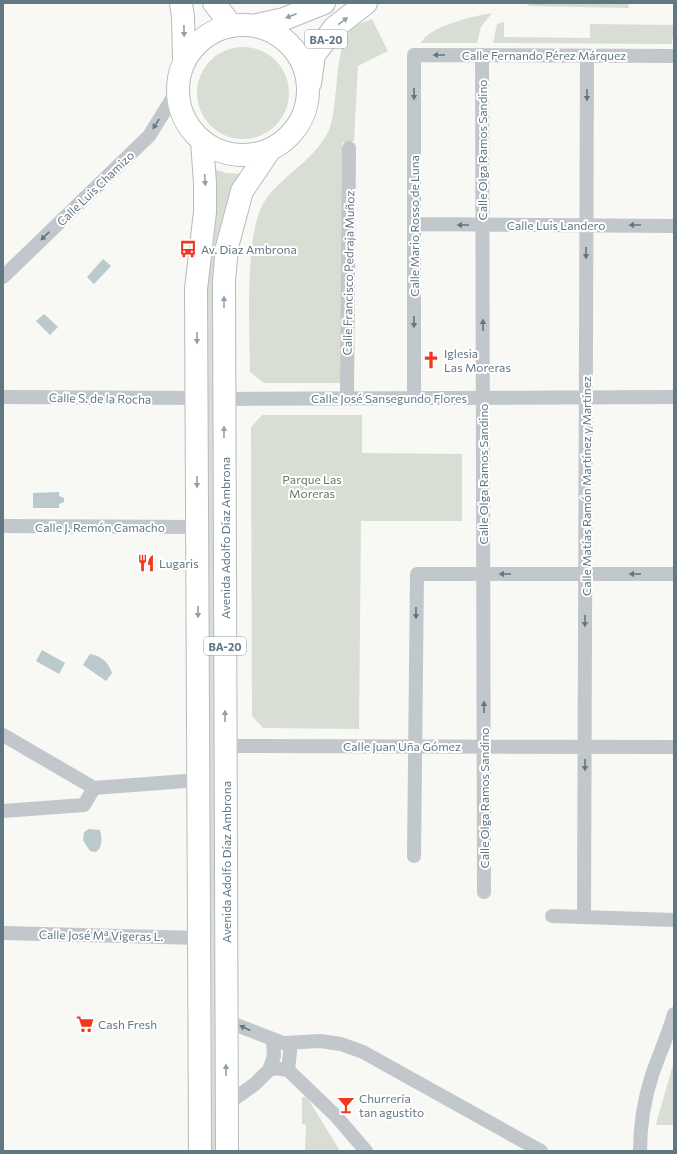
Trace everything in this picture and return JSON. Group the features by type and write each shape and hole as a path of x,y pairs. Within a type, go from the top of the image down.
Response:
{"highway":[{"path":"181,3 184,17 184,59"},
{"path":"214,3 231,25"},
{"name":"BA-20","path":"324,3 284,19 258,25 231,25 208,37 184,59 179,75 177,91 180,110 189,127 202,141 217,150 234,155 252,155 269,150 285,140 298,126 306,109 314,55 334,28 366,3"},
{"name":"BA-20","path":"258,25 278,34 294,49 305,68 309,90"},
{"name":"BA-20","path":"200,1151 196,289 205,212 205,183 202,141"},
{"name":"Avenida Adolfo Díaz Ambrona","path":"227,1151 224,281 227,247 242,191 269,150"}],"street":[{"name":"Calle Fernando Pérez Márquez","path":"414,55 674,56"},
{"name":"Calle Mario Rosso de Luna","path":"414,55 414,398"},
{"name":"Calle Olga Ramos Sandino","path":"482,55 484,892"},
{"name":"Calle Matías Ramón Martínez y Martínez","path":"584,917 587,56"},
{"name":"Calle Luis Chamizo","path":"3,277 149,136 177,91"},
{"name":"Calle Francisco Pedraja Muñoz","path":"347,398 349,148"},
{"name":"Calle Luis Landero","path":"414,224 674,226"},
{"name":"Calle S. de la Rocha","path":"3,397 197,398"},
{"name":"Calle José Sansegundo Flores","path":"224,399 674,397"},
{"name":"Calle J. Remón Camacho","path":"3,526 198,527"},
{"path":"414,856 417,574 674,574"},
{"path":"3,735 94,788 199,780"},
{"name":"Calle Juan Uña Gómez","path":"225,746 674,747"},
{"path":"3,811 84,805 94,788"},
{"path":"552,916 674,920"},
{"name":"Calle José Mª Vigeras L.","path":"3,933 200,938"},
{"path":"640,1151 640,1123 652,1076 669,1034 674,1014"},
{"path":"226,1021 273,1040 291,1043 320,1041 340,1044 364,1052 541,1151"},
{"path":"227,1104 255,1084 269,1070 274,1056 273,1040"},
{"path":"288,1070 291,1043"},
{"path":"269,1070 275,1068 288,1070 336,1116 366,1151"}],"green space":[{"path":"532,3 628,3 629,8 526,6"},
{"path":"492,13 481,27 477,43 421,43 426,37 442,27 464,19"},
{"path":"372,19 388,51 358,66 354,141 342,143 342,383 264,383 250,372 249,282 254,234 259,214 266,199 282,181 316,150 323,141 329,130 332,119 343,45 348,34 355,26"},
{"path":"504,22 504,37 590,38 590,24 674,25 672,44 493,43 497,24"},
{"path":"243,47 261,50 276,60 286,75 289,93 286,111 276,126 261,136 243,139 225,136 210,126 200,111 197,93 200,75 210,60 225,50"},
{"path":"214,169 226,173 240,174 229,198 218,240 217,1151 207,1151 204,299"},
{"name":"Parque Las Moreras","path":"262,415 362,415 362,453 462,454 462,521 361,521 359,729 263,728 252,716 251,427"},
{"path":"674,1061 674,1125 656,1125 658,1117"},
{"path":"302,1097 307,1097 340,1151 305,1151 306,1125 302,1124"}],"shaded area":[{"path":"103,259 111,266 94,284 87,277"},
{"path":"44,314 58,327 50,335 36,321"},
{"path":"59,492 59,496 64,498 64,502 59,504 59,508 33,508 33,493"},
{"path":"42,650 65,663 59,674 36,661"},
{"path":"90,654 101,658 109,666 112,673 106,681 83,665"},
{"path":"89,829 100,830 101,845 96,852 90,851 83,840 84,832"}],"place":[{"name":"Av. Diaz Ambrona","path":"188,249"},
{"name":"Iglesia Las Moreras","path":"431,360"},
{"name":"Lugaris","path":"146,563"},
{"name":"Cash Fresh","path":"85,1024"},
{"name":"Churrería tan agustito","path":"346,1105"}]}
